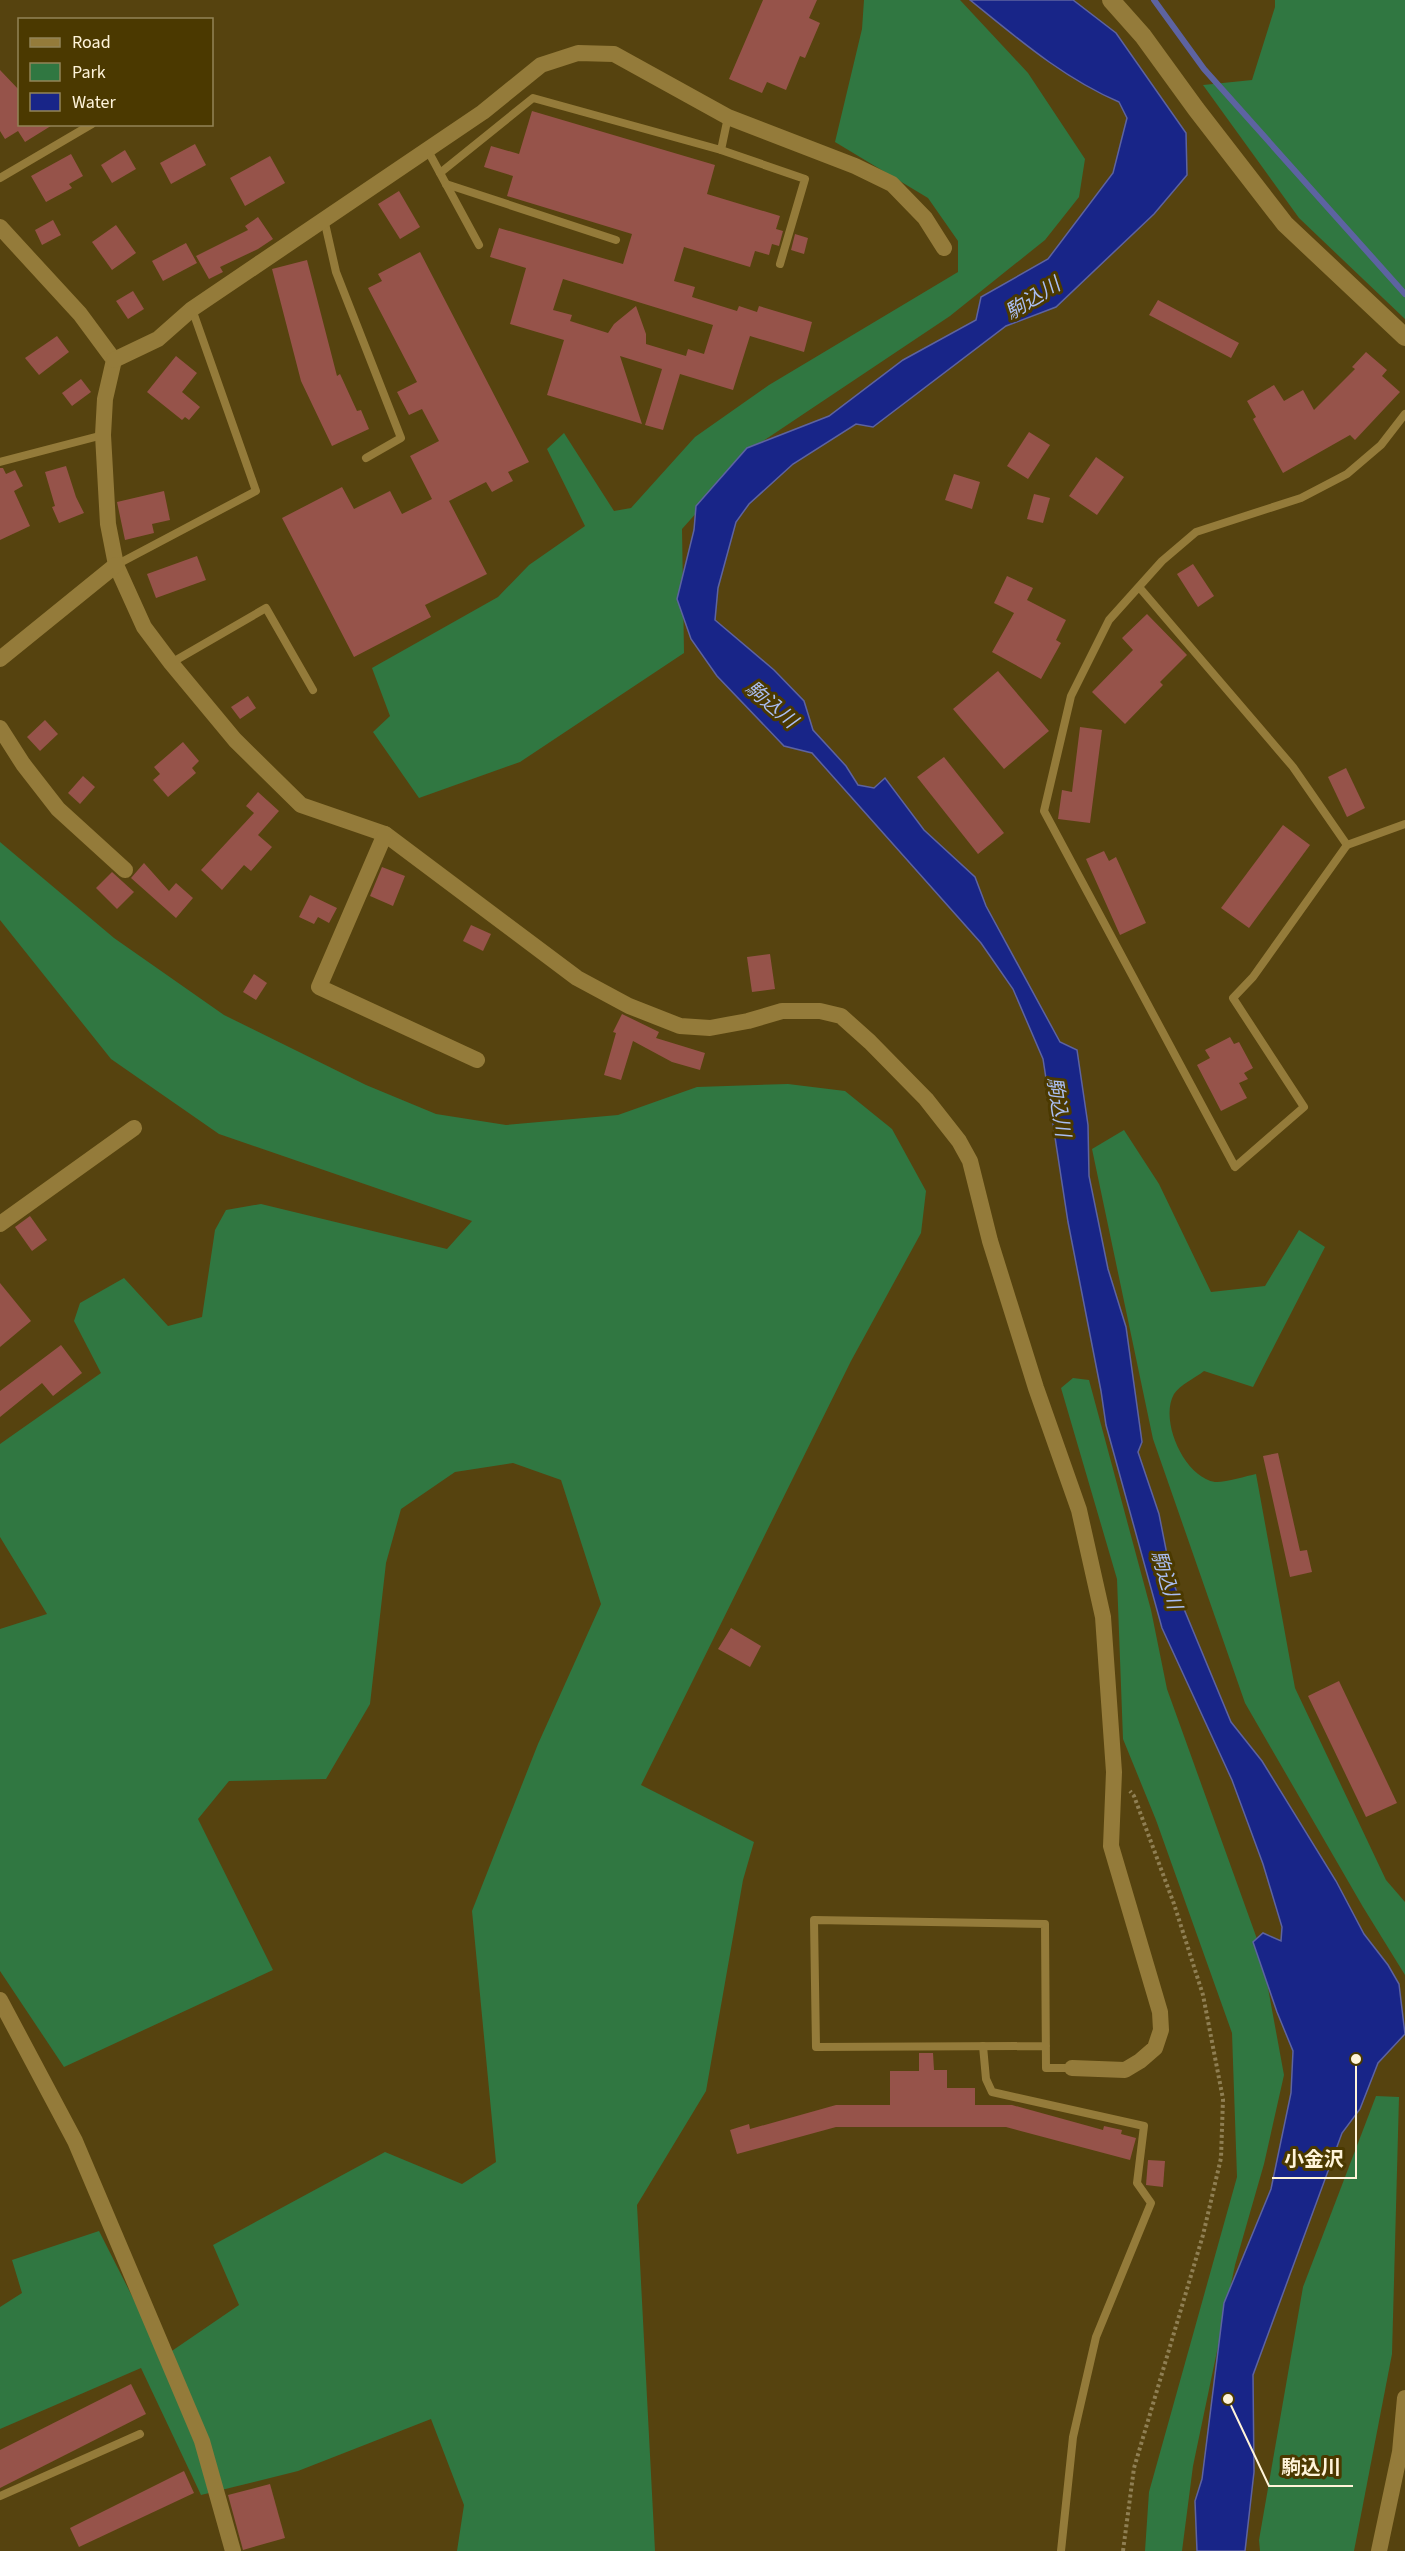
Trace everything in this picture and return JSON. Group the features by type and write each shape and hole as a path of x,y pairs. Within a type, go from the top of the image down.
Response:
{"street":[{"path":"1112,0 1143,36 1285,224 1405,337"},
{"path":"114,360 158,339 192,309 483,112 541,65 578,53 614,54 728,117 855,166 892,184 925,218 944,248"},
{"path":"0,227 80,314 114,360 105,399 103,435 108,524 116,565 144,627 235,740 301,805 385,834 577,978 628,1006 680,1026 710,1028 748,1021 782,1011 820,1011 841,1016 926,1099 959,1141 970,1161 994,1252 1036,1388 1078,1510 1103,1617 1114,1772 1111,1846 1160,2012 1161,2030 1155,2048 1125,2070 1072,2068"},
{"path":"0,659 116,565"},
{"path":"0,728 23,764 58,809 125,870"},
{"path":"385,834 319,987 477,1060"},
{"path":"0,1224 134,1128"},
{"path":"0,2000 75,2141 202,2441 234,2551"},
{"path":"1379,2551 1400,2452 1405,2398"}],"lane":[{"path":"440,173 533,98 721,150 805,179 780,264"},
{"path":"721,150 728,117"},
{"path":"0,178 89,126"},
{"path":"427,149 479,244"},
{"path":"446,184 616,240"},
{"path":"324,218 336,272 401,438 366,458"},
{"path":"116,565 256,491 192,309"},
{"path":"1405,414 1381,446 1347,474 1301,498 1196,532 1162,561 1109,620 1071,696 1044,811 1235,1167 1304,1107 1233,998 1253,977 1347,845 1405,824"},
{"path":"0,462 103,435"},
{"path":"1139,587 1293,767 1347,845"},
{"path":"171,663 266,608 313,690"},
{"path":"1046,2046 816,2047 814,1920 1045,1924 1046,2046 1046,2068 1072,2068"},
{"path":"983,2046 986,2079 992,2092 1144,2126 1137,2183 1151,2203 1096,2337 1073,2437 1061,2551"},
{"path":"0,2496 140,2434"}],"path":[{"path":"1114,1772 1134,1796 1174,1904 1203,1995 1223,2099 1221,2158 1203,2235 1134,2468 1123,2551"}],"green space":[{"path":"864,0 960,0 1028,73 1085,159 1079,197 1045,240 950,316 757,445 682,529 684,653 520,762 419,798 373,732 390,716 372,668 498,597 529,565 585,526 547,449 564,433 614,511 631,508 695,437 769,385 958,272 958,241 928,198 835,142 862,29"},
{"path":"1275,0 1405,0 1405,319 1299,218 1203,85 1252,80 1275,7"},
{"path":"0,842 114,938 224,1015 366,1085 436,1114 506,1125 618,1115 697,1087 788,1084 845,1091 892,1129 926,1191 921,1233 851,1361 641,1785 754,1842 743,1880 706,2091 637,2205 655,2551 457,2551 464,2505 431,2419 298,2471 201,2495 141,2368 0,2429 0,2307 22,2293 12,2260 99,2231 163,2357 239,2305 213,2245 385,2152 462,2184 496,2162 472,1911 538,1744 601,1604 561,1480 513,1463 455,1472 401,1509 386,1563 370,1704 326,1779 229,1781 198,1819 273,1970 64,2067 0,1971 0,1629 47,1614 0,1537 0,1444 101,1373 74,1321 80,1303 124,1278 168,1326 202,1317 215,1230 226,1210 261,1204 447,1249 472,1221 219,1134 111,1059 0,920"},
{"path":"1124,1130 1159,1184 1211,1292 1265,1286 1299,1230 1325,1247 1253,1387 1204,1371 1174,1394 1170,1405 1170,1418 1172,1432 1184,1459 1204,1478 1219,1482 1256,1474 1295,1688 1386,1880 1405,1902 1405,1975 1245,1703 1153,1439 1092,1149"},
{"path":"1073,1378 1089,1380 1151,1610 1167,1689 1261,1950 1284,2075 1264,2164 1235,2265 1193,2466 1182,2551 1145,2551 1149,2492 1237,2177 1232,2033 1156,1820 1123,1739 1117,1579 1061,1388"},
{"path":"1376,2096 1399,2097 1392,2354 1354,2551 1260,2551 1259,2540 1303,2287"}],"water":[{"path":"970,0 1073,0 1116,33 1186,133 1187,175 1154,214 1056,307 1006,326 873,427 856,424 793,464 749,504 736,522 718,588 715,620 774,670 804,701 813,730 846,766 858,785 874,788 885,778 924,830 975,877 986,906 1060,1042 1077,1050 1088,1125 1089,1176 1108,1269 1126,1327 1142,1442 1138,1452 1159,1514 1172,1580 1231,1722 1262,1761 1336,1881 1364,1934 1388,1965 1399,1984 1405,2034 1378,2063 1360,2109 1342,2133 1253,2375 1254,2472 1245,2551 1197,2551 1195,2501 1202,2479 1224,2303 1271,2189 1291,2093 1293,2051 1253,1942 1263,1933 1281,1941 1282,1927 1263,1864 1232,1780 1162,1628 1106,1425 1068,1222 1043,1059 1013,989 981,943 812,753 784,746 717,676 691,639 677,599 694,530 696,506 747,448 829,416 903,360 976,320 981,297 1048,259 1113,173 1127,118 1119,102 1060,69 1023,43"}],"building":[{"path":"763,0 817,0 809,18 820,23 805,58 800,56 786,90 767,82 762,93 729,79"},
{"path":"0,70 18,89 18,126 51,126 25,142 18,131 5,139 0,131"},
{"path":"532,111 715,165 707,194 780,216 776,229 783,231 779,246 772,244 769,255 755,251 750,267 684,247 674,281 695,287 692,297 737,311 739,306 757,312 759,306 812,322 804,352 750,336 733,390 680,374 663,430 645,425 662,369 620,356 642,424 547,395 564,340 510,324 526,268 490,257 499,228 623,264 632,234 507,196 513,176 484,167 491,146 519,154","holes":["563,279 713,325 704,354 688,349 686,356 646,344 646,334 636,306 614,324 608,333 570,321 572,315 553,310"]},
{"path":"195,144 206,165 171,184 160,163"},
{"path":"125,150 136,169 112,183 101,165"},
{"path":"71,154 83,176 69,184 72,188 46,202 31,176"},
{"path":"270,156 285,183 245,206 230,178"},
{"path":"399,191 420,227 400,239 378,204"},
{"path":"258,217 273,239 258,249 220,267 223,272 209,279 196,256 248,230 245,226"},
{"path":"53,220 61,235 42,245 35,230"},
{"path":"116,225 136,253 112,270 92,242"},
{"path":"795,234 808,238 804,254 791,250"},
{"path":"186,243 197,263 163,281 152,261"},
{"path":"420,252 529,462 508,472 513,481 492,492 486,482 449,501 487,574 425,605 431,617 354,657 282,518 342,487 354,509 390,491 402,514 432,499 410,456 439,441 422,409 409,415 397,392 417,382 368,288 382,281 378,274"},
{"path":"307,260 337,376 340,374 357,411 361,410 369,429 332,446 301,381 272,269"},
{"path":"133,291 144,309 128,319 116,301"},
{"path":"1158,300 1239,343 1231,358 1149,315"},
{"path":"57,336 69,352 39,375 25,358"},
{"path":"1366,352 1387,370 1382,376 1400,392 1355,440 1350,435 1283,473 1253,419 1256,417 1247,401 1274,385 1284,401 1303,390 1314,410 1355,369 1352,367"},
{"path":"176,356 197,373 182,392 200,407 189,420 185,417 182,420 147,392"},
{"path":"81,379 91,392 72,406 62,393"},
{"path":"1029,432 1050,445 1028,479 1007,466"},
{"path":"1096,457 1124,477 1097,515 1069,496"},
{"path":"66,466 84,513 59,523 52,507 55,506 45,472"},
{"path":"0,468 3,468 6,474 15,470 23,486 14,491 30,526 0,540"},
{"path":"954,474 980,482 972,509 945,500"},
{"path":"164,491 170,520 152,524 154,533 125,540 117,502"},
{"path":"1034,494 1050,498 1043,523 1027,519"},
{"path":"197,556 206,580 156,598 147,574"},
{"path":"1193,564 1214,596 1198,607 1177,574"},
{"path":"1007,576 1033,588 1027,600 1066,620 1056,640 1061,643 1041,679 992,652 1014,613 994,603"},
{"path":"1147,614 1187,655 1160,682 1163,685 1125,724 1092,692 1133,650 1122,638"},
{"path":"998,671 1049,731 1004,769 953,709"},
{"path":"248,696 256,708 240,719 231,707"},
{"path":"45,720 58,734 40,751 27,737"},
{"path":"1080,727 1102,730 1090,823 1058,819 1062,790 1072,792"},
{"path":"183,742 199,761 192,768 196,773 168,797 153,780 160,774 154,767"},
{"path":"944,757 1004,833 978,854 917,777"},
{"path":"1346,768 1365,808 1347,817 1328,777"},
{"path":"83,776 95,787 80,804 68,793"},
{"path":"258,792 279,811 258,835 272,847 251,871 244,865 222,890 201,870 254,813 246,806"},
{"path":"1283,825 1310,845 1249,928 1221,908"},
{"path":"1104,851 1109,861 1116,857 1146,923 1120,935 1086,859"},
{"path":"144,863 169,891 176,883 193,898 176,918 131,878"},
{"path":"382,867 405,876 393,906 370,896"},
{"path":"112,872 134,892 117,909 96,888"},
{"path":"310,895 337,908 329,923 318,917 314,924 299,917"},
{"path":"471,925 491,934 483,951 463,941"},
{"path":"770,954 775,989 752,992 747,957"},
{"path":"254,974 267,983 256,1000 243,992"},
{"path":"622,1014 659,1032 656,1038 705,1053 700,1070 672,1062 633,1041 621,1080 604,1075 616,1033 613,1032"},
{"path":"1230,1037 1234,1044 1239,1042 1253,1068 1244,1073 1248,1079 1239,1083 1247,1098 1221,1111 1197,1065 1210,1058 1205,1050"},
{"path":"30,1216 47,1240 32,1251 15,1227"},
{"path":"0,1283 31,1321 0,1347"},
{"path":"61,1345 82,1373 53,1396 42,1383 0,1417 0,1391"},
{"path":"1278,1453 1300,1551 1307,1550 1312,1572 1290,1577 1263,1456"},
{"path":"731,1628 761,1646 750,1667 718,1649"},
{"path":"1339,1681 1397,1803 1366,1817 1308,1696"},
{"path":"919,2053 933,2053 934,2070 947,2070 947,2088 975,2088 975,2105 1012,2105 1103,2130 1104,2126 1122,2130 1121,2134 1136,2138 1130,2160 1006,2127 836,2127 737,2154 730,2130 749,2124 750,2129 836,2105 890,2105 890,2071 919,2071"},
{"path":"1148,2160 1165,2161 1163,2187 1146,2185"},
{"path":"131,2384 146,2414 0,2488 0,2450"},
{"path":"184,2471 194,2493 79,2547 70,2528"},
{"path":"270,2484 285,2538 243,2550 228,2495"}],"waterway":[{"path":"1154,0 1204,69 1405,294"}],"place":[{"name":"小金沢","path":"1356,2059"},
{"name":"駒込川","path":"1228,2399"}]}
